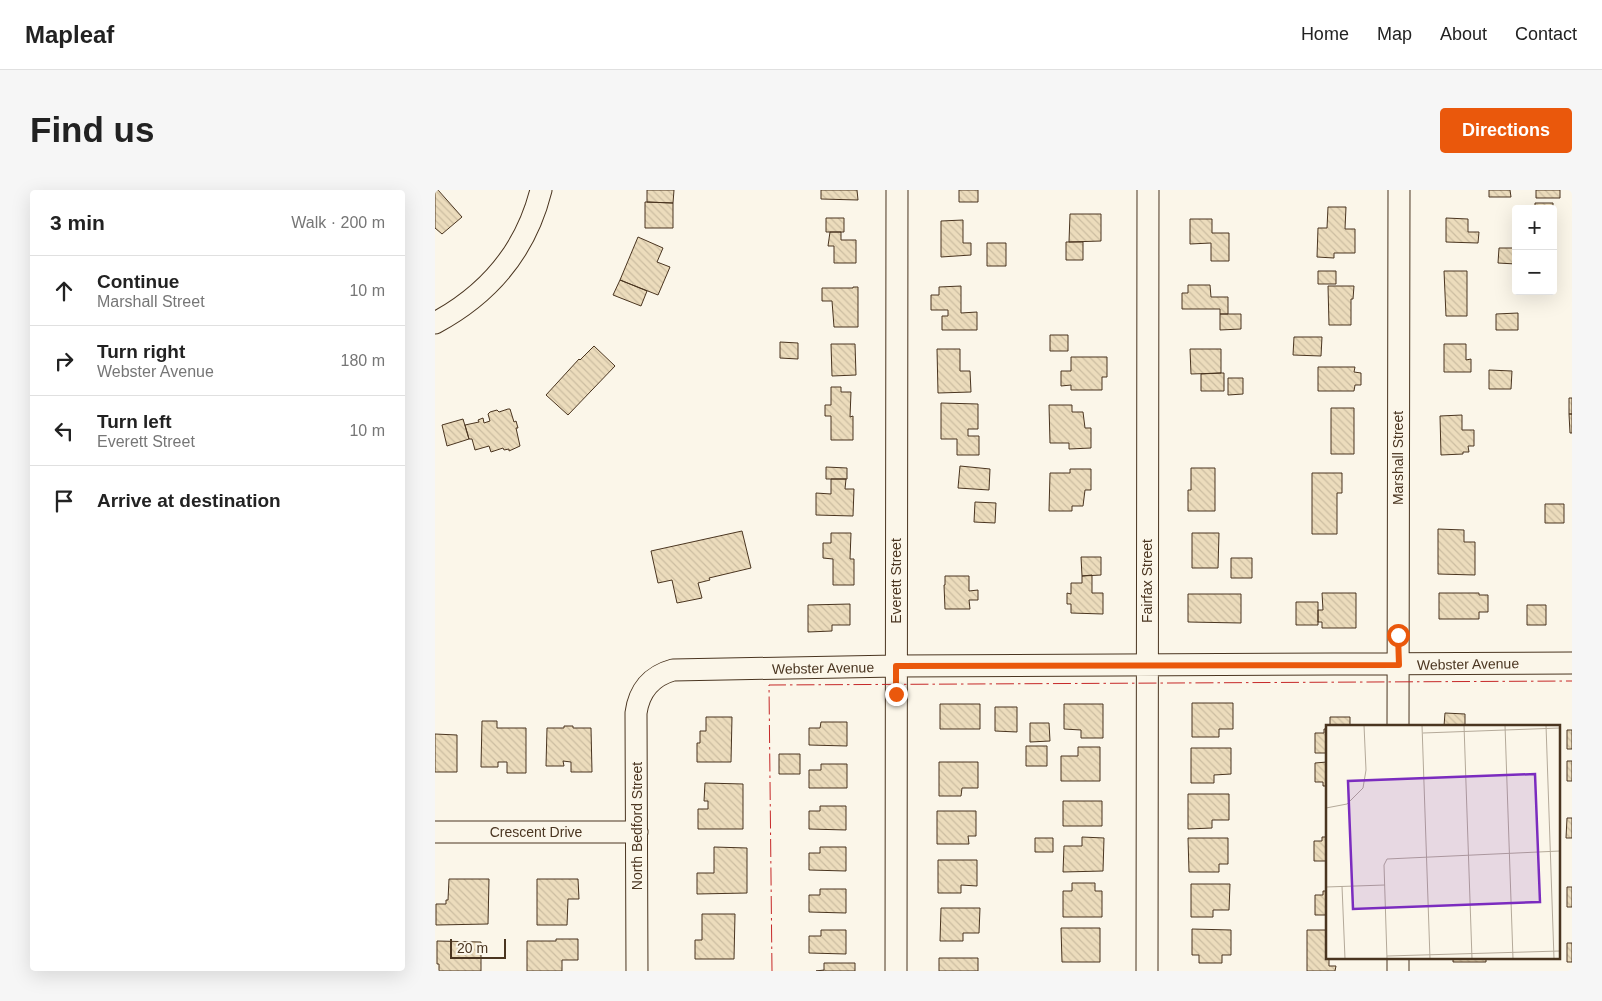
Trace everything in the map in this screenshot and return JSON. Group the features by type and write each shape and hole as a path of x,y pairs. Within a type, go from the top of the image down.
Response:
{"street":[{"path":"435,323 476,297 495,279 523,237 535,212 541,190"},
{"name":"Everett Street","path":"896,971 897,190"},
{"name":"Fairfax Street","path":"1147,971 1148,190"},
{"name":"Marshall Street","path":"1398,725 1399,190"},
{"name":"Webster Avenue","path":"648,684 655,678 673,670 896,666 1572,663"},
{"name":"North Bedford Street","path":"637,971 636,713 639,696 648,684"},
{"name":"Crescent Drive","path":"435,832 637,832"},
{"path":"1398,958 1398,971"}],"building":[{"path":"435,190 438,190 462,217 442,234 435,228"},
{"path":"647,190 674,190 673,203 647,202"},
{"path":"821,190 857,190 858,200 821,199"},
{"path":"959,190 978,190 978,202 959,202"},
{"path":"1489,190 1510,190 1511,197 1489,197"},
{"path":"1536,190 1560,190 1560,198 1536,198"},
{"path":"645,202 673,203 673,228 645,228"},
{"path":"1535,203 1553,203 1553,205 1535,205"},
{"path":"1328,207 1346,207 1345,229 1355,229 1355,253 1334,253 1334,258 1317,257 1318,228 1327,228"},
{"path":"1070,214 1101,214 1101,241 1069,242"},
{"path":"826,218 844,218 844,232 826,232"},
{"path":"1446,218 1468,219 1468,232 1479,232 1478,243 1446,242"},
{"path":"1190,219 1212,219 1212,233 1229,233 1229,261 1211,261 1211,243 1190,244"},
{"path":"963,220 963,243 971,243 971,255 941,257 941,221"},
{"path":"830,232 841,232 841,240 856,240 856,263 834,263 834,246 828,246"},
{"path":"638,237 663,248 657,262 670,267 658,295 620,280"},
{"path":"1066,242 1083,242 1083,260 1066,260"},
{"path":"987,243 1006,243 1006,266 987,266"},
{"path":"1499,248 1512,248 1512,264 1498,263"},
{"path":"1318,271 1336,271 1336,284 1318,284"},
{"path":"1444,271 1467,271 1467,316 1446,316"},
{"path":"620,280 647,291 641,306 613,295"},
{"path":"1188,285 1210,285 1211,297 1228,297 1228,314 1220,314 1220,309 1182,309 1182,293 1188,293"},
{"path":"961,286 961,313 977,312 977,330 942,330 942,316 948,316 948,310 931,310 931,295 939,295 939,287"},
{"path":"1328,286 1354,286 1353,299 1351,299 1351,325 1329,325"},
{"path":"858,287 858,327 834,327 832,301 822,301 822,288"},
{"path":"1518,313 1518,330 1496,330 1496,314"},
{"path":"1220,314 1241,314 1241,329 1220,330"},
{"path":"1050,335 1068,335 1068,351 1050,351"},
{"path":"1294,337 1322,337 1321,356 1293,355"},
{"path":"780,342 798,343 798,359 780,358"},
{"path":"831,344 855,344 856,375 832,376"},
{"path":"1444,344 1466,344 1466,360 1471,359 1471,372 1444,372"},
{"path":"594,346 615,366 568,415 546,395 579,359"},
{"path":"937,349 960,349 960,371 970,371 971,392 938,393"},
{"path":"1190,349 1221,349 1221,373 1191,374"},
{"path":"1071,357 1107,357 1107,377 1102,377 1102,390 1071,390 1071,385 1061,386 1061,371 1071,371"},
{"path":"1318,367 1355,367 1354,372 1361,373 1361,385 1355,385 1354,391 1318,391"},
{"path":"1489,370 1512,371 1511,389 1489,389"},
{"path":"1224,373 1224,391 1201,391 1201,374"},
{"path":"1228,378 1243,378 1243,394 1228,395"},
{"path":"831,387 841,387 841,392 851,392 850,417 853,416 853,440 831,440 831,416 825,416 825,405 831,405"},
{"path":"1569,398 1572,398 1572,414 1569,414"},
{"path":"941,403 978,404 978,429 968,429 968,436 979,436 979,455 957,455 957,439 941,439"},
{"path":"1049,405 1072,405 1072,412 1083,412 1085,428 1091,428 1091,448 1069,449 1069,443 1050,443"},
{"path":"1331,408 1354,408 1354,454 1331,454"},
{"path":"510,409 514,422 516,421 520,446 509,451 509,449 504,450 503,448 491,452 489,446 475,450 465,425 479,422 478,420 483,418 484,423 490,421 488,414 490,412"},
{"path":"1569,414 1572,414 1572,433 1570,433"},
{"path":"1462,415 1462,430 1474,430 1474,446 1468,446 1469,452 1463,452 1463,454 1441,455 1440,416"},
{"path":"463,419 469,439 447,446 442,425"},
{"path":"960,466 990,469 989,490 958,488"},
{"path":"826,467 847,468 847,479 826,479"},
{"path":"1191,468 1215,468 1215,511 1188,511 1188,490 1191,490"},
{"path":"1070,469 1091,469 1091,490 1085,490 1083,506 1072,506 1072,511 1049,511 1050,473 1070,473"},
{"path":"1312,473 1342,473 1342,493 1337,493 1337,534 1312,534"},
{"path":"831,479 846,479 845,489 854,489 853,516 816,515 816,493 831,494"},
{"path":"975,502 996,503 995,523 974,522"},
{"path":"1545,504 1564,504 1564,523 1545,523"},
{"path":"1438,529 1464,530 1464,542 1475,542 1475,575 1438,574"},
{"path":"742,531 751,568 709,578 710,580 698,583 702,598 677,603 672,580 658,583 651,551"},
{"path":"831,533 851,533 850,559 854,559 854,585 833,585 833,559 823,558 823,543 831,543"},
{"path":"1192,533 1219,533 1218,568 1192,568"},
{"path":"1081,557 1101,557 1101,575 1082,576"},
{"path":"1231,558 1252,558 1252,578 1231,578"},
{"path":"1092,575 1092,593 1103,593 1103,614 1071,613 1071,604 1067,604 1067,593 1071,594 1071,583 1082,583 1082,576"},
{"path":"945,576 969,576 969,591 978,590 978,600 969,600 970,609 945,609"},
{"path":"1322,593 1356,593 1356,628 1322,628 1322,622 1318,622 1318,610 1323,610"},
{"path":"1439,593 1479,593 1479,595 1488,595 1488,612 1479,612 1479,619 1439,619"},
{"path":"1188,594 1241,594 1241,623 1188,622"},
{"path":"1296,602 1318,602 1318,625 1296,625"},
{"path":"850,604 850,625 832,625 832,631 808,632 808,605"},
{"path":"1527,605 1546,605 1546,625 1527,625"},
{"path":"1192,703 1233,703 1233,729 1219,729 1219,737 1192,737"},
{"path":"940,704 980,704 980,729 940,729"},
{"path":"1064,704 1103,704 1103,738 1081,738 1081,730 1064,729"},
{"path":"995,707 1017,707 1017,732 995,731"},
{"path":"1445,713 1465,714 1465,725 1444,725"},
{"path":"706,717 732,717 731,762 697,762 697,743 700,743 700,731 706,731"},
{"path":"1330,717 1350,717 1350,725 1330,725"},
{"path":"482,721 497,721 497,728 526,728 526,773 507,773 507,762 498,762 498,767 481,767"},
{"path":"821,722 847,722 847,746 809,745 809,728 820,728"},
{"path":"1030,723 1049,723 1050,741 1030,742"},
{"path":"564,726 591,728 592,772 571,772 571,762 563,761 564,766 546,766 547,728 564,728"},
{"path":"1324,729 1326,729 1326,753 1315,753 1315,733 1324,733"},
{"path":"1567,730 1572,730 1572,749 1567,749"},
{"path":"435,734 457,735 457,772 435,772"},
{"path":"1026,746 1047,746 1047,766 1026,766"},
{"path":"1078,747 1100,747 1100,781 1061,781 1061,756 1078,756"},
{"path":"1191,748 1231,748 1231,774 1214,775 1214,783 1191,783"},
{"path":"779,754 800,754 800,774 779,774"},
{"path":"1567,761 1572,761 1572,781 1567,781"},
{"path":"939,762 978,762 978,788 962,788 961,796 939,796"},
{"path":"1326,762 1326,786 1323,786 1323,782 1315,782 1315,763"},
{"path":"821,764 847,764 847,788 809,788 809,770 821,770"},
{"path":"705,783 743,784 743,829 698,829 698,809 708,809 708,801 704,801"},
{"path":"1188,794 1229,794 1229,820 1212,820 1212,828 1188,829"},
{"path":"1063,801 1102,801 1102,826 1063,826"},
{"path":"820,806 846,806 846,830 809,829 809,811 820,811"},
{"path":"937,811 976,811 976,836 968,836 969,844 937,844"},
{"path":"1567,818 1572,818 1572,838 1566,838"},
{"path":"1082,837 1104,838 1103,871 1063,872 1064,846 1082,846"},
{"path":"1322,837 1326,837 1326,861 1314,861 1314,841 1322,841"},
{"path":"1035,838 1053,838 1053,852 1035,852"},
{"path":"1188,838 1228,838 1228,864 1219,864 1219,872 1189,872"},
{"path":"714,847 747,848 747,893 697,894 697,873 714,873"},
{"path":"820,847 846,847 846,871 809,870 809,853 820,853"},
{"path":"938,860 977,860 977,886 961,885 961,893 938,893"},
{"path":"449,879 489,879 488,924 436,925 436,904 446,904 446,900 448,900"},
{"path":"537,879 578,879 579,899 568,899 567,925 537,925"},
{"path":"1072,883 1095,883 1095,891 1102,891 1102,917 1063,917 1063,891 1072,891"},
{"path":"1191,884 1230,884 1229,910 1213,910 1213,917 1191,917"},
{"path":"1567,887 1572,887 1572,907 1567,907"},
{"path":"820,889 846,889 846,913 809,912 809,895 820,895"},
{"path":"1323,891 1326,891 1326,915 1315,915 1315,895 1323,895"},
{"path":"941,908 980,908 979,933 963,933 963,941 940,941"},
{"path":"702,914 735,914 734,959 695,959 695,940 702,940"},
{"path":"1061,928 1100,928 1100,962 1062,962"},
{"path":"1192,929 1231,930 1231,955 1222,955 1222,963 1199,963 1199,955 1192,955"},
{"path":"821,930 846,930 846,954 809,953 809,936 821,936"},
{"path":"1307,930 1326,930 1326,958 1329,958 1329,966 1336,966 1335,971 1307,971"},
{"path":"556,939 578,939 578,960 562,960 562,971 527,971 527,941 556,941"},
{"path":"437,941 481,942 481,971 439,971 439,964 437,964"},
{"path":"1567,943 1572,943 1572,962 1567,962"},
{"path":"939,958 978,958 978,971 939,971"},
{"path":"1453,958 1486,958 1486,962 1453,962"},
{"path":"824,963 855,963 855,971 816,971 824,970"}],"power":[{"path":"772,971 769,685 1572,681"}],"route":[{"path":"896,694 896,666 1399,665 1398,635"}]}
